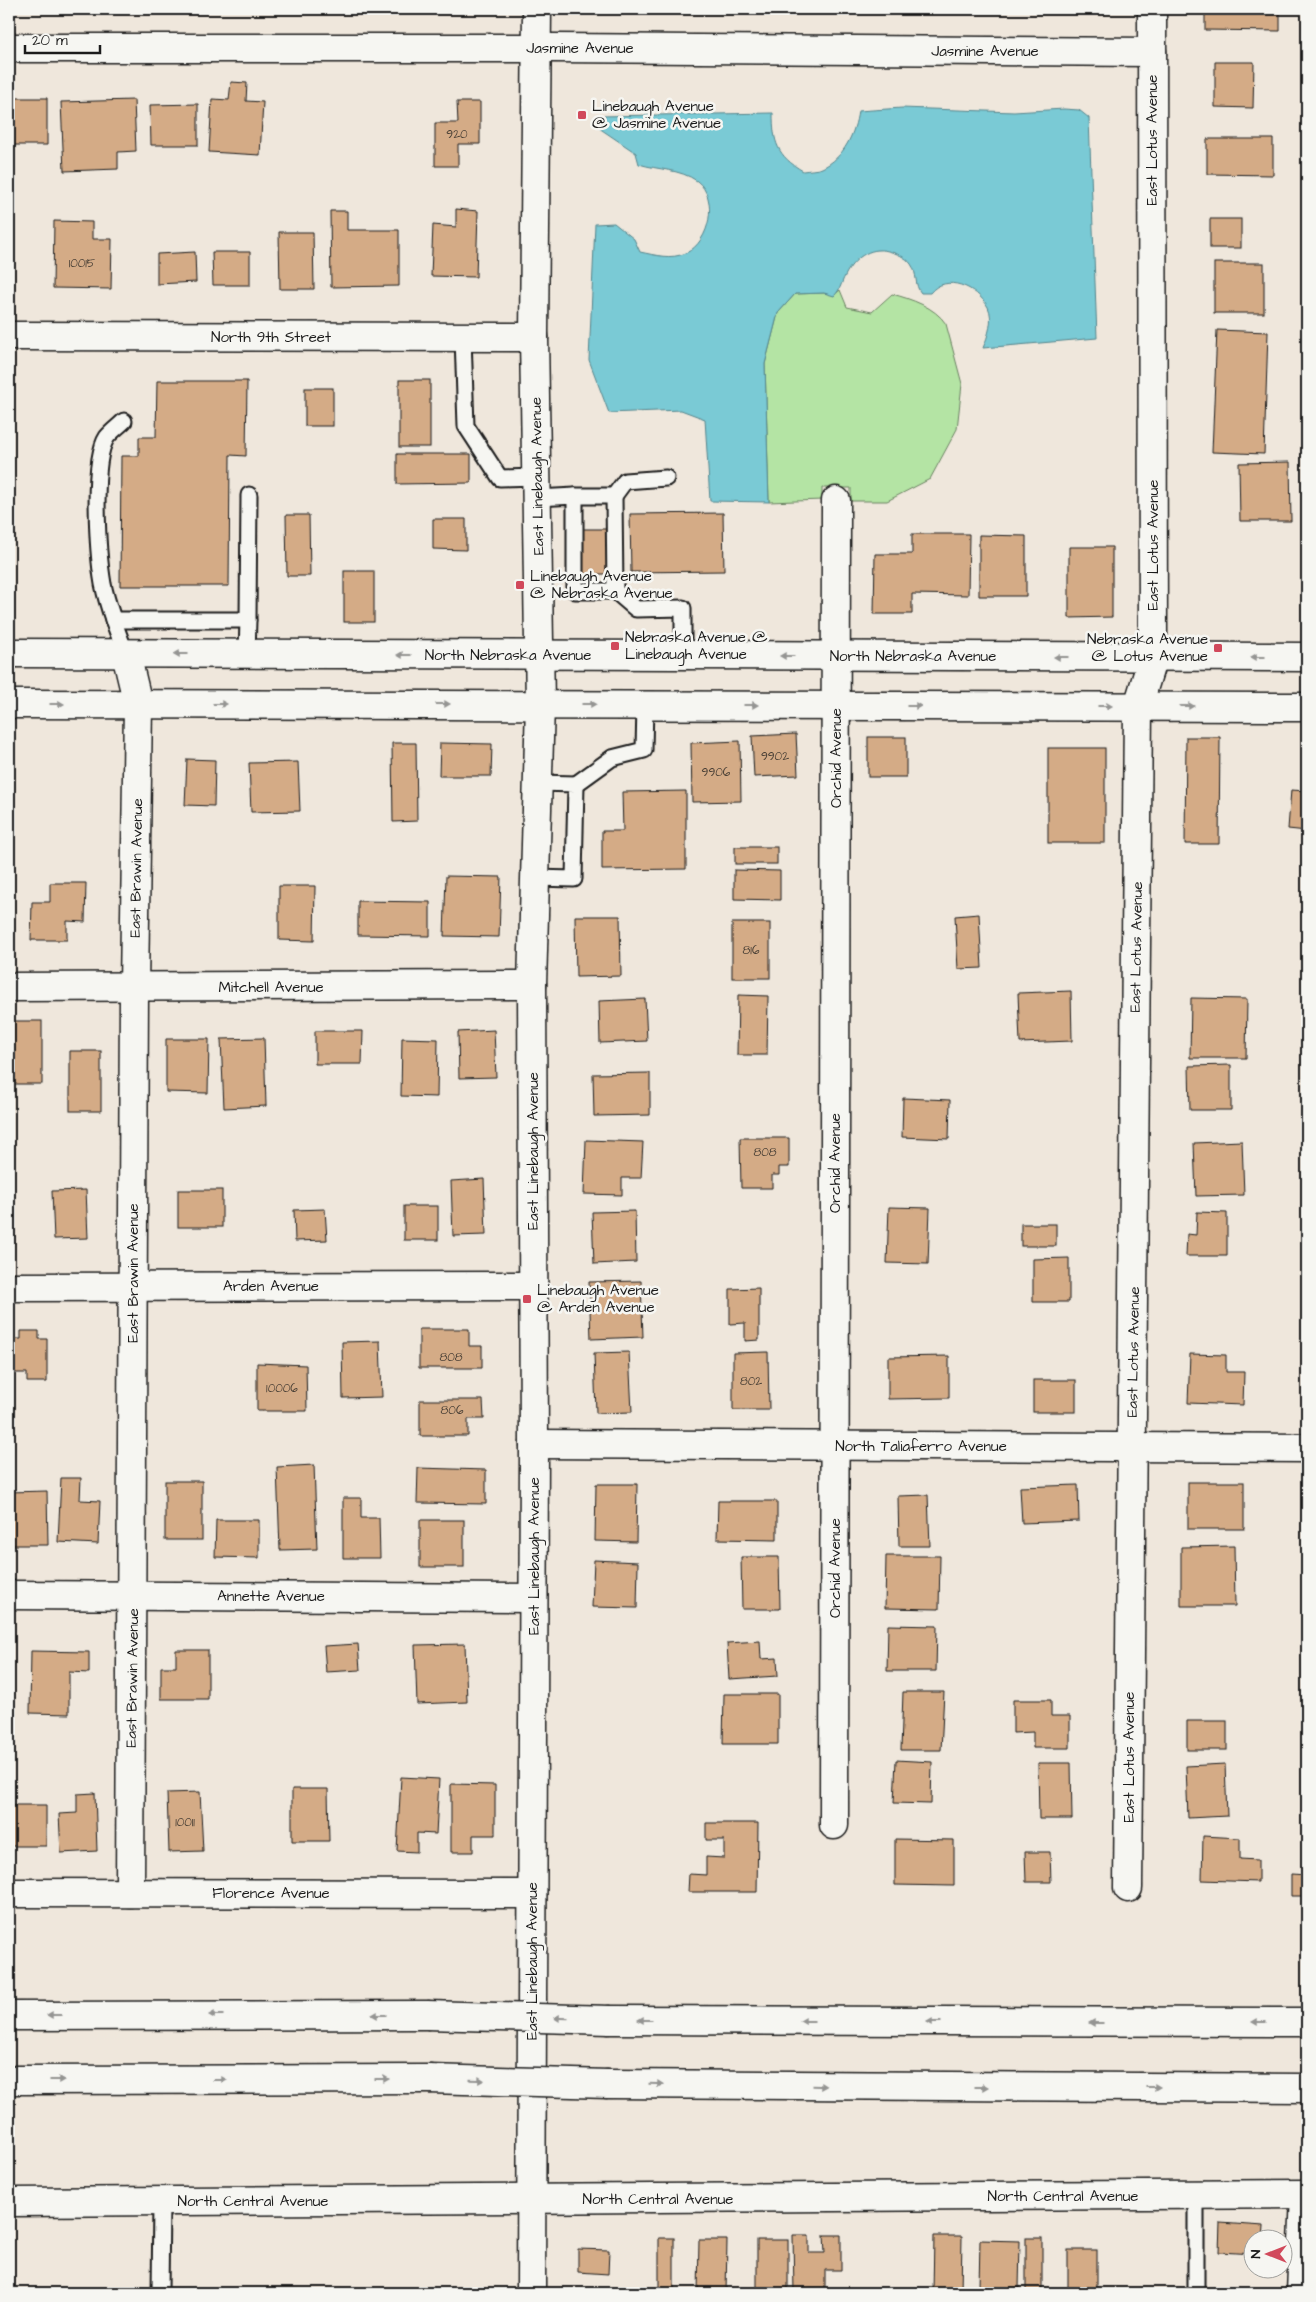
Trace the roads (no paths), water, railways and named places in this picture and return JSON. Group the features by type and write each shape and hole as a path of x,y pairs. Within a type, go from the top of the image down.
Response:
{"main road":[{"name":"East Linebaugh Avenue","path":"531,2293 534,1444 532,985 540,704 534,338 538,9"},
{"name":"East Lotus Avenue","path":"1128,1888 1138,706 1154,657 1152,9"},
{"name":"Jasmine Avenue","path":"9,48 537,48 1152,52"},
{"name":"North 9th Street","path":"9,336 534,338"},
{"name":"Orchid Avenue","path":"834,1825 836,501"},
{"name":"North Nebraska Avenue","path":"9,653 1307,657"},
{"name":"East Brawin Avenue","path":"126,654 138,704 134,988 133,1596 130,1893"},
{"path":"9,704 1307,706"},
{"name":"Mitchell Avenue","path":"9,987 532,985"},
{"name":"Arden Avenue","path":"9,1287 533,1286"},
{"name":"North Taliaferro Avenue","path":"534,1444 1307,1448"},
{"name":"Annette Avenue","path":"9,1595 533,1598"},
{"name":"Florence Avenue","path":"9,1893 532,1894"},
{"path":"9,2016 428,2015 610,2020 1307,2022"},
{"path":"9,2080 429,2079 608,2084 1307,2088"},
{"path":"1300,2293 1306,2194"},
{"name":"North Central Avenue","path":"9,2202 1306,2194"}],"lane":[{"path":"464,337 466,426 500,478 575,496 614,496"},
{"path":"124,421 107,438 98,467 99,549 103,585 113,620 126,654"},
{"path":"615,591 614,496 625,481 666,478"},
{"path":"247,654 249,495"},
{"path":"575,496 575,590 615,591 636,609 683,608 683,656"},
{"path":"113,620 248,620"},
{"path":"538,783 576,784 612,758 644,750 645,705"},
{"path":"535,878 574,879 576,784"},
{"path":"1196,2195 1196,2293"},
{"path":"160,2293 161,2202"}],"water":[{"path":"902,108 1014,112 1064,109 1079,110 1089,118 1097,338 983,348 988,333 990,312 977,294 961,285 952,283 937,287 930,293 921,293 917,286 915,272 906,259 888,251 875,250 869,252 857,259 848,270 834,296 824,293 795,294 778,313 765,364 769,502 710,501 705,419 681,410 609,413 589,360 595,224 614,223 634,239 640,252 663,256 680,255 694,247 701,240 706,230 710,208 708,198 704,189 697,181 690,177 639,164 636,153 599,128 600,116 773,113 774,132 778,147 787,160 803,171 822,168 836,158 851,136 858,111"}],"place":[{"name":"Linebaugh Avenue @ Jasmine Avenue","path":"582,115"},
{"name":"Linebaugh Avenue @ Nebraska Avenue","path":"520,585"},
{"name":"Nebraska Avenue @ Linebaugh Avenue","path":"615,646"},
{"name":"Nebraska Avenue @ Lotus Avenue","path":"1218,648"},
{"name":"Linebaugh Avenue @ Arden Avenue","path":"527,1299"}]}
